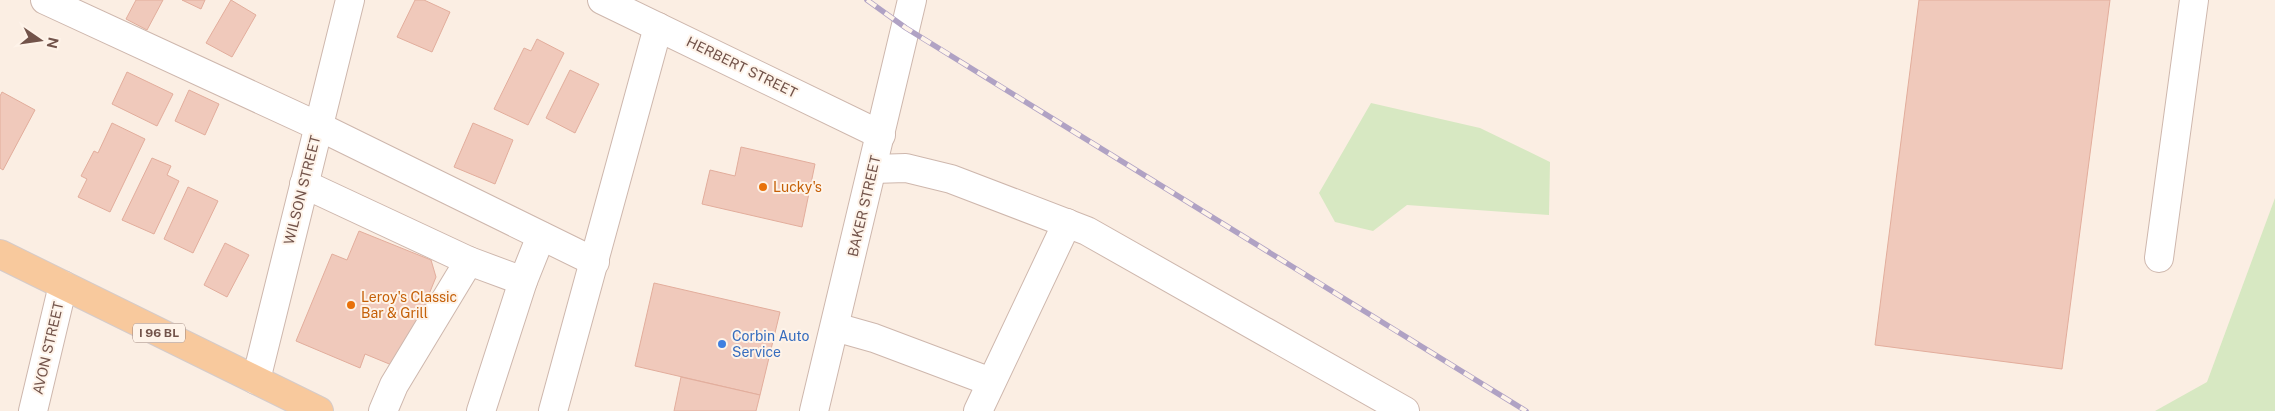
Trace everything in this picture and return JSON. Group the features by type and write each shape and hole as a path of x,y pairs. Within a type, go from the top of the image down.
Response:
{"main road":[{"name":"I 96 BL","path":"0,254 256,380 284,403 319,411"}],"street":[{"path":"45,0 318,126 595,262"},
{"name":"WILSON STREET","path":"256,380 350,0"},
{"name":"HERBERT STREET","path":"602,0 882,134"},
{"name":"BAKER STREET","path":"814,411 882,134 912,0"},
{"path":"2159,258 2194,0"},
{"path":"553,411 658,27"},
{"path":"873,169 906,168 951,179 1087,231 1405,411"},
{"path":"304,184 470,261 523,281"},
{"path":"978,411 1066,223"},
{"path":"481,411 523,281 541,236"},
{"path":"383,411 394,385 470,261"},
{"name":"AVON STREET","path":"33,411 63,285"},
{"path":"835,327 874,338 991,382"}],"green space":[{"path":"1371,103 1480,128 1550,162 1549,215 1407,205 1373,231 1335,222 1319,193"},
{"path":"2275,198 2275,411 2155,411 2207,382"}],"building":[{"path":"136,0 163,0 147,30 126,19"},
{"path":"182,0 205,0 201,9"},
{"path":"231,0 256,15 232,57 206,43"},
{"path":"415,0 424,0 450,12 432,52 397,37"},
{"path":"1919,0 2110,0 2062,369 1875,345"},
{"path":"537,39 564,53 528,125 494,109 524,48 531,51"},
{"path":"570,70 599,84 575,133 546,118"},
{"path":"127,72 173,94 157,126 112,104"},
{"path":"189,90 219,104 205,135 175,121"},
{"path":"2,92 35,110 3,170 0,168 0,96"},
{"path":"112,123 145,139 110,212 78,197 87,179 81,176 94,151 98,153"},
{"path":"473,123 513,140 495,184 454,167"},
{"path":"741,147 815,164 802,227 702,204 710,170 735,176"},
{"path":"152,158 171,166 167,175 179,181 154,234 122,220"},
{"path":"188,187 218,201 193,253 164,239"},
{"path":"359,231 431,260 436,277 399,368 365,354 360,368 296,341 332,254 347,260"},
{"path":"225,243 249,255 227,297 204,285"},
{"path":"654,283 780,312 760,395 635,366"},
{"path":"681,377 760,395 756,411 674,411"}],"railway":[{"path":"867,0 906,28 1526,411"}],"place":[{"name":"Lucky's","path":"763,187"},
{"name":"Leroy's Classic Bar & Grill","path":"351,305"},
{"name":"Corbin Auto Service","path":"722,344"}]}
